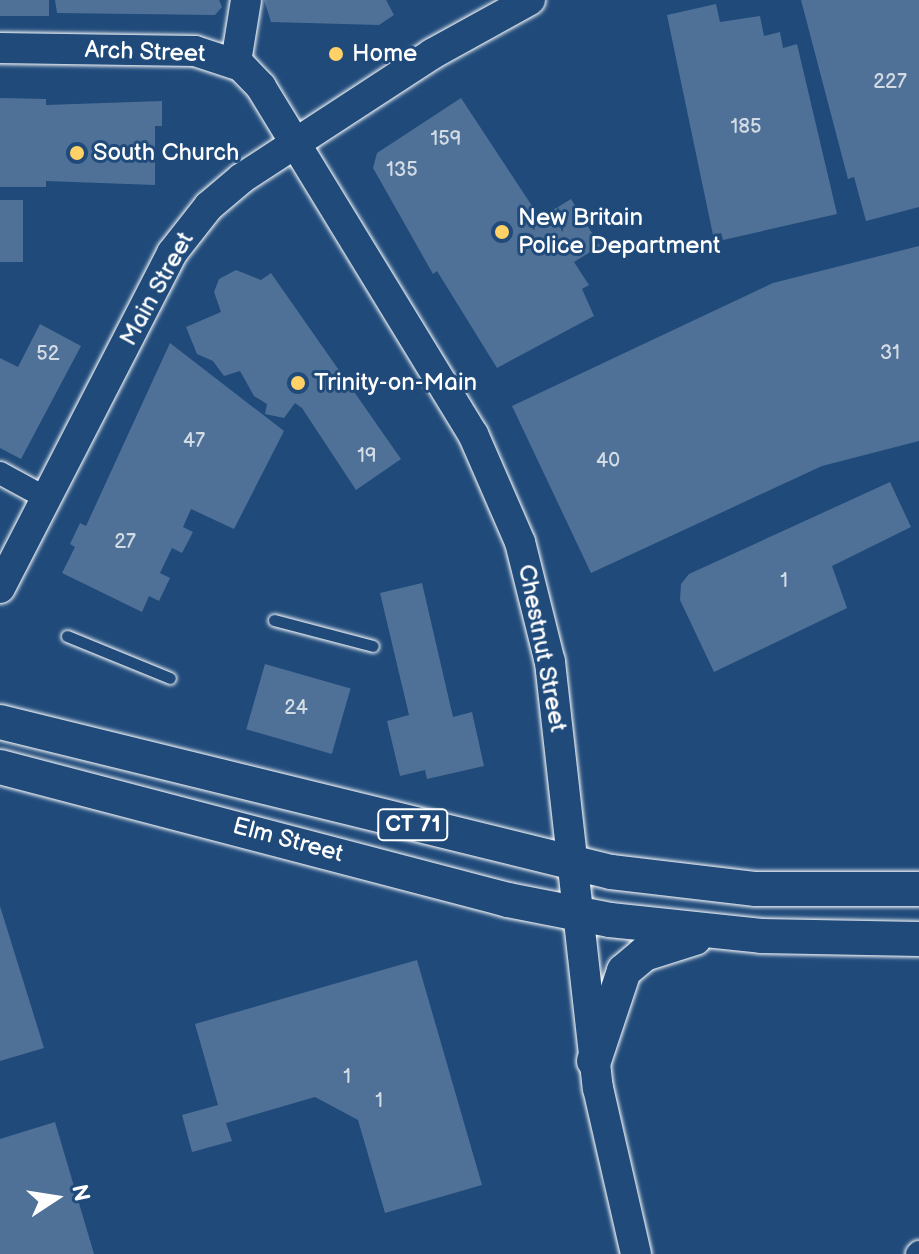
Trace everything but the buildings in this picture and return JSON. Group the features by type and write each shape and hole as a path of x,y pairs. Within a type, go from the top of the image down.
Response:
{"main road":[{"name":"Elm Street","path":"0,722 193,767 572,863"},
{"name":"Elm Street","path":"0,767 114,792 577,914"},
{"path":"114,792 142,776 193,767"},
{"name":"CT 71","path":"572,863 697,884 846,890 919,889"},
{"name":"CT 71","path":"577,914 716,933 846,940 919,939"},
{"path":"594,1061 619,980 630,964 656,950 716,933"}],"street":[{"path":"236,62 246,0"},
{"name":"Main Street","path":"0,588 182,239 229,188 464,34 530,0"},
{"name":"Arch Street","path":"0,48 181,50 236,62 261,87 294,144"},
{"name":"Chestnut Street","path":"294,144 452,397 506,506 550,662 594,1061 613,1171 636,1254"},
{"path":"0,473 46,498"}],"lane":[{"path":"274,620 373,646"},
{"path":"67,636 170,678"}],"place":[{"name":"Home","path":"336,54"},
{"name":"South Church","path":"77,153"},
{"name":"New Britain Police Department","path":"502,232"},
{"name":"Trinity-on-Main","path":"298,383"}]}
